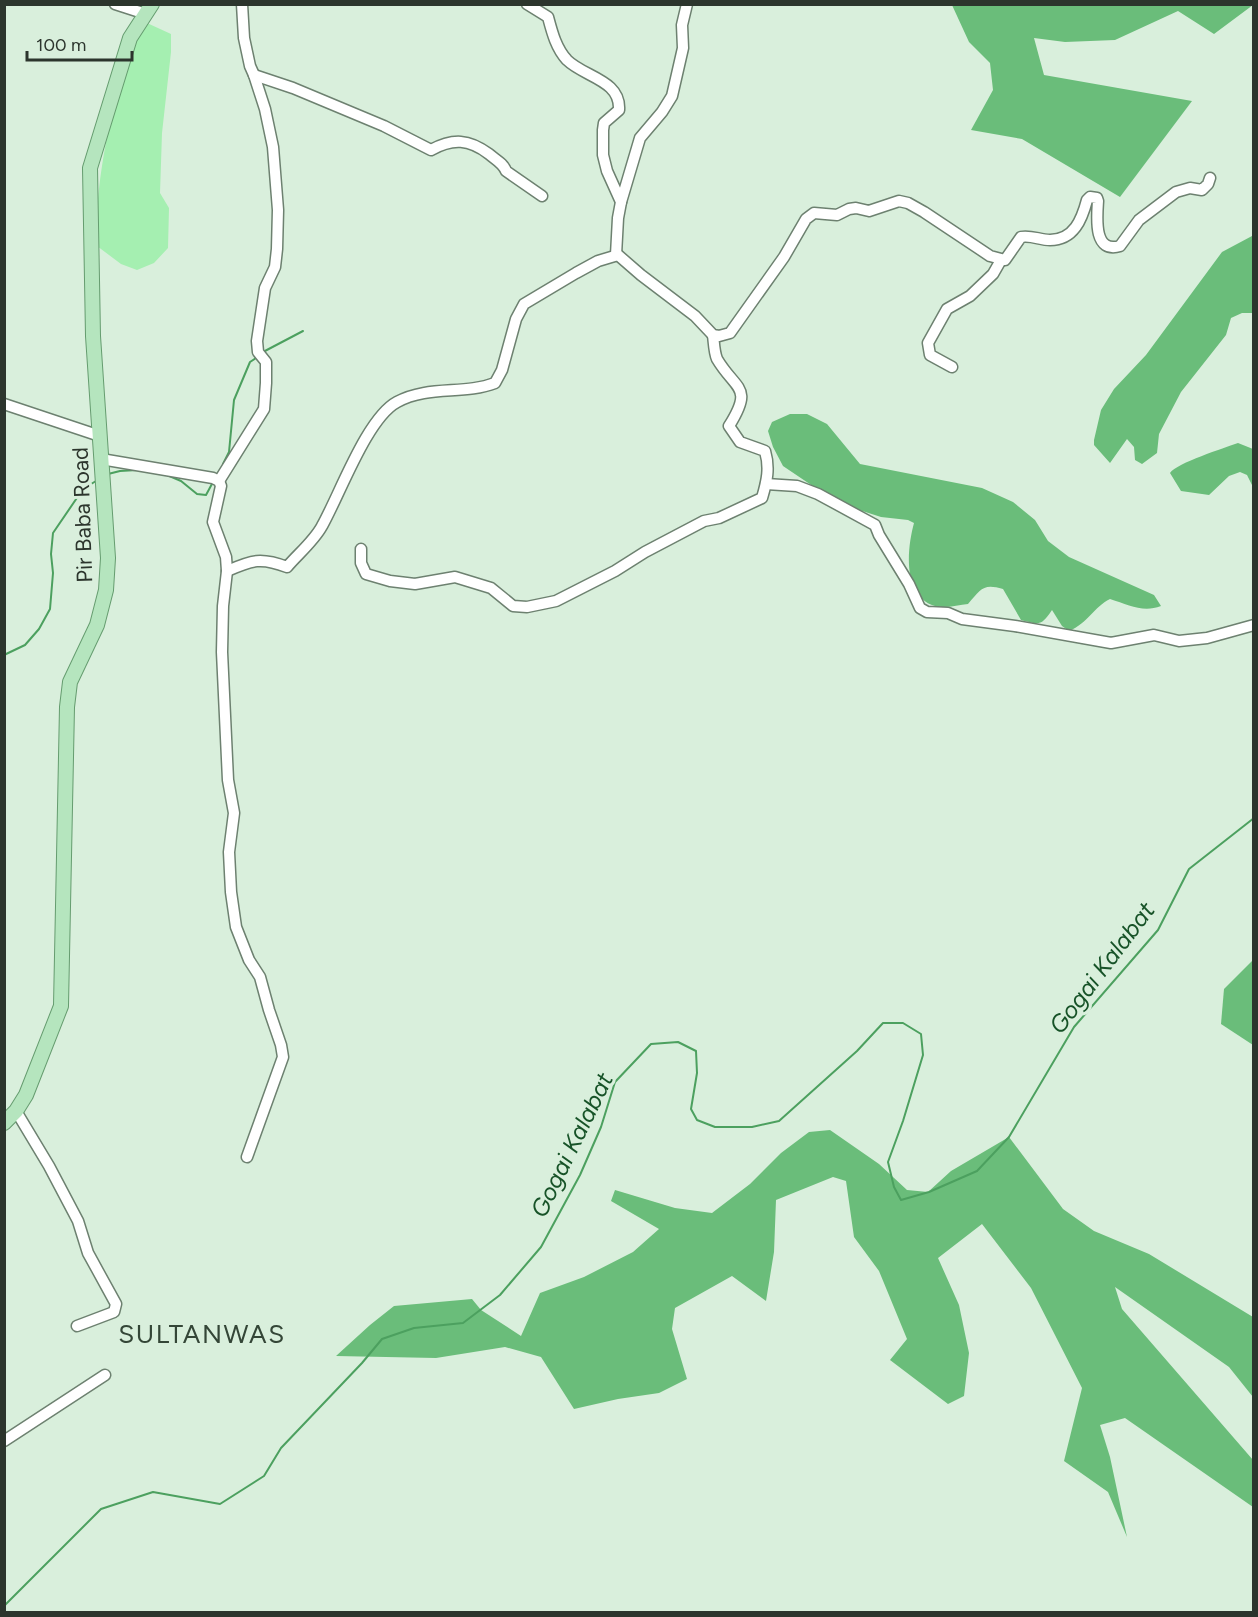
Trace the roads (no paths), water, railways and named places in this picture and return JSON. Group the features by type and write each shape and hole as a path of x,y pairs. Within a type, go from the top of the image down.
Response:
{"main road":[{"name":"Pir Baba Road","path":"4,1123 16,1111 26,1095 61,1006 67,707 70,682 97,625 106,590 108,558 93,336 90,168 130,38 149,9"}],"street":[{"path":"114,4 149,9"},
{"path":"218,481 264,408 266,362 258,352 257,341 263,299 275,267 278,210 273,147 254,75 249,66 244,38 242,4"},
{"path":"527,4 548,17 554,40 568,61 609,86 616,93 620,103 619,110 604,123 603,155 607,171 621,202"},
{"path":"616,255 621,202 640,138 672,96 683,48 682,26 687,4"},
{"path":"254,75 293,88 384,126 431,150 446,142 471,142 503,165 506,171 542,196"},
{"path":"712,335 730,333 784,257 806,219 814,213 837,215 849,209 869,211 899,201 908,203 990,256 1005,260 1021,237 1049,240 1067,236 1082,218 1087,200 1093,197 1098,201 1097,226 1100,239 1106,245 1116,247 1124,242 1139,220 1157,206 1183,189 1202,190 1210,178"},
{"path":"227,571 252,560 271,561 287,567 321,528 343,481 379,417 396,402 424,392 480,389 495,383 502,370 516,319 524,304 598,261 616,255 627,261 641,275 695,316 712,335 716,357 740,387 742,395 741,406 729,426 740,442 765,451 769,463 762,498 719,518 704,521 556,601 527,607 513,606 491,588 455,577 415,584 390,582 366,574 361,562 361,549"},
{"path":"952,367 930,355 928,343 931,334 947,309 970,296 993,274 1001,260"},
{"path":"4,404 100,436"},
{"path":"101,459 213,478 221,486 213,522 226,557 227,571 223,606 222,652 228,780 234,813 229,852 231,892 236,927 249,960 260,977 283,1057 247,1157"},
{"path":"766,484 797,486 818,494 875,525 920,608 927,612 948,613 962,619 1016,626 1111,644 1154,635 1179,641 1207,638 1254,625"},
{"path":"16,1111 73,1212 88,1253 116,1304 114,1312 77,1326"},
{"path":"4,1441 105,1375"}],"waterway":[{"path":"263,352 303,331"},
{"path":"223,464 229,452 234,400 250,362 256,358"},
{"path":"108,474 137,470"},
{"path":"167,475 181,481 197,494 206,495 213,482"},
{"path":"4,655 25,645 39,629 50,609 53,533 83,489 96,481"},
{"name":"Gogai Kalabat","path":"4,1606 101,1509 153,1492 220,1504 264,1476 281,1448 382,1339 414,1328 463,1323 500,1295 541,1247 580,1175 601,1127 615,1082 651,1044 678,1042 696,1051 697,1073 691,1109 697,1120 715,1127 752,1127 779,1121 857,1051 883,1023 903,1023 921,1034 923,1055 888,1162 894,1187 901,1200 929,1192 977,1171 1009,1137 1074,1027 1158,930 1189,869 1254,818"}],"district":[{"name":"SULTANWAS","path":"202,1334"}]}
